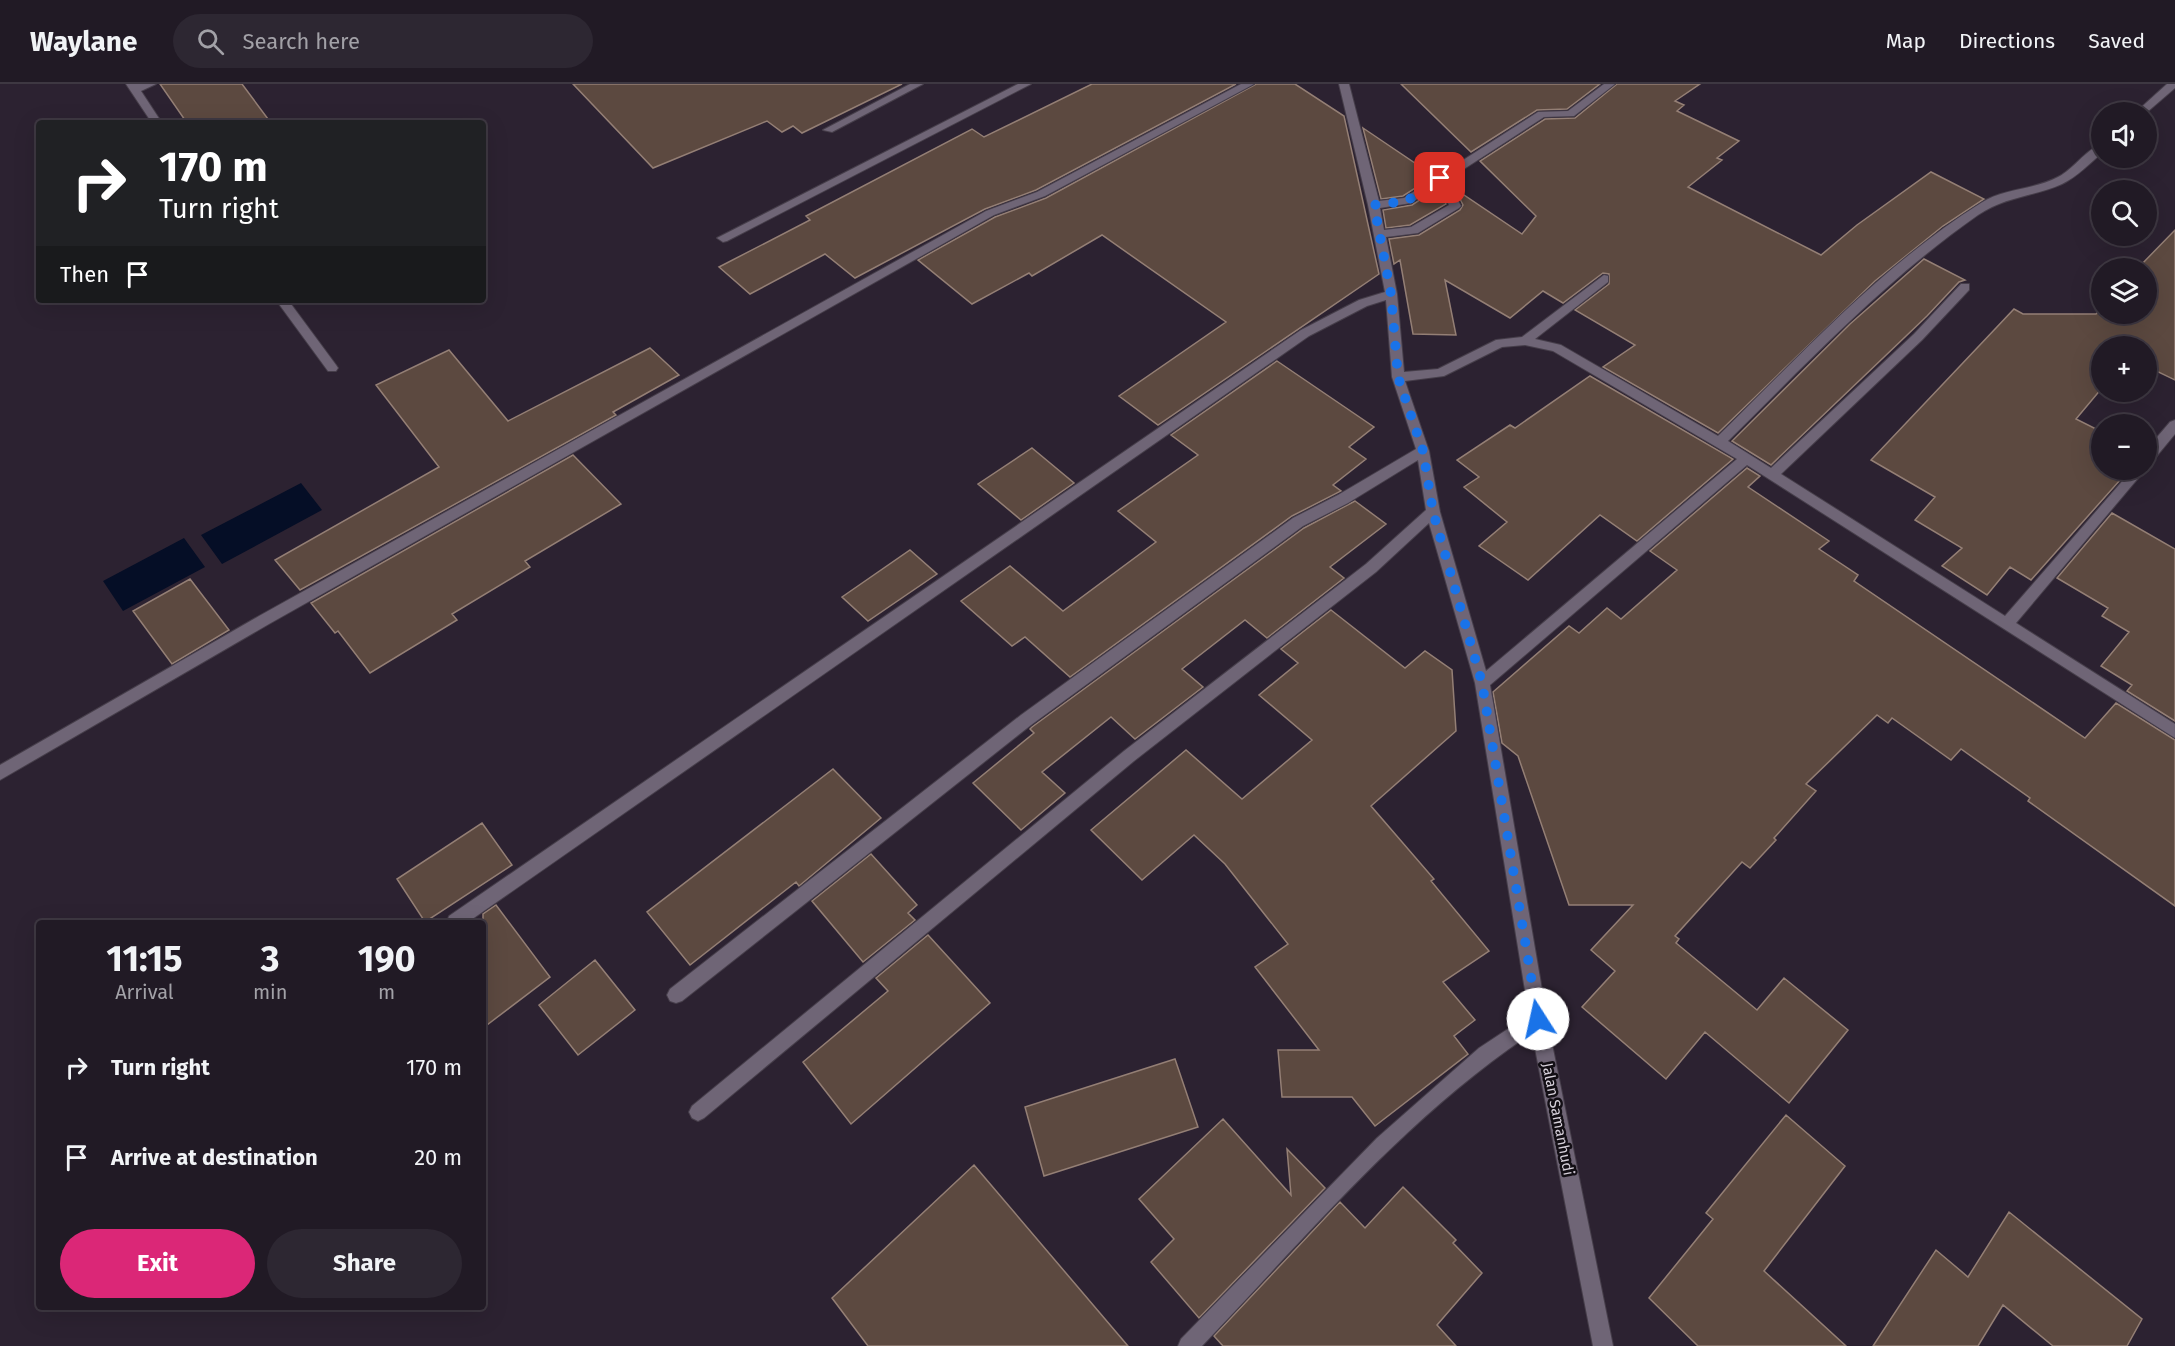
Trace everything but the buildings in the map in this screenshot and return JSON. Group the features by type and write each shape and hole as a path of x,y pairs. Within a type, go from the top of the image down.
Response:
{"street":[{"path":"151,84 133,87 155,120"},
{"path":"828,130 918,84"},
{"path":"723,238 1026,84"},
{"path":"0,773 264,620 980,219 1041,194 1248,84"},
{"name":"Jalan Samanhudi","path":"1344,84 1374,205 1391,294 1398,377 1423,451 1433,512 1482,683 1538,1019 1603,1346"},
{"path":"1374,205 1407,201 1542,114 1570,114 1610,84"},
{"path":"2152,102 2173,84"},
{"path":"1719,442 1884,284 1949,230 1987,203 2057,183 2070,176 2091,157"},
{"path":"1379,234 1414,230 1455,206 1440,178"},
{"path":"1525,341 1604,279"},
{"path":"1772,475 1918,337 1965,287"},
{"path":"458,920 1305,333 1332,317 1391,294"},
{"path":"284,303 332,369"},
{"path":"1398,377 1440,373 1500,343 1525,341 1557,348 1746,458 2175,732"},
{"path":"2157,447 2175,425"},
{"path":"676,995 1026,720 1298,522 1343,499 1423,451"},
{"path":"1482,683 1746,458"},
{"path":"2006,624 2130,480"},
{"path":"698,1112 1129,756 1371,568 1433,512"},
{"path":"1188,1346 1383,1144 1485,1054 1538,1019"}],"water":[{"path":"301,483 322,510 222,564 201,535"},
{"path":"184,538 205,567 123,611 103,581"}],"route":[{"path":"1440,178 1407,201 1374,205 1391,294 1398,377 1423,451 1433,512 1482,683 1538,1019"}]}
